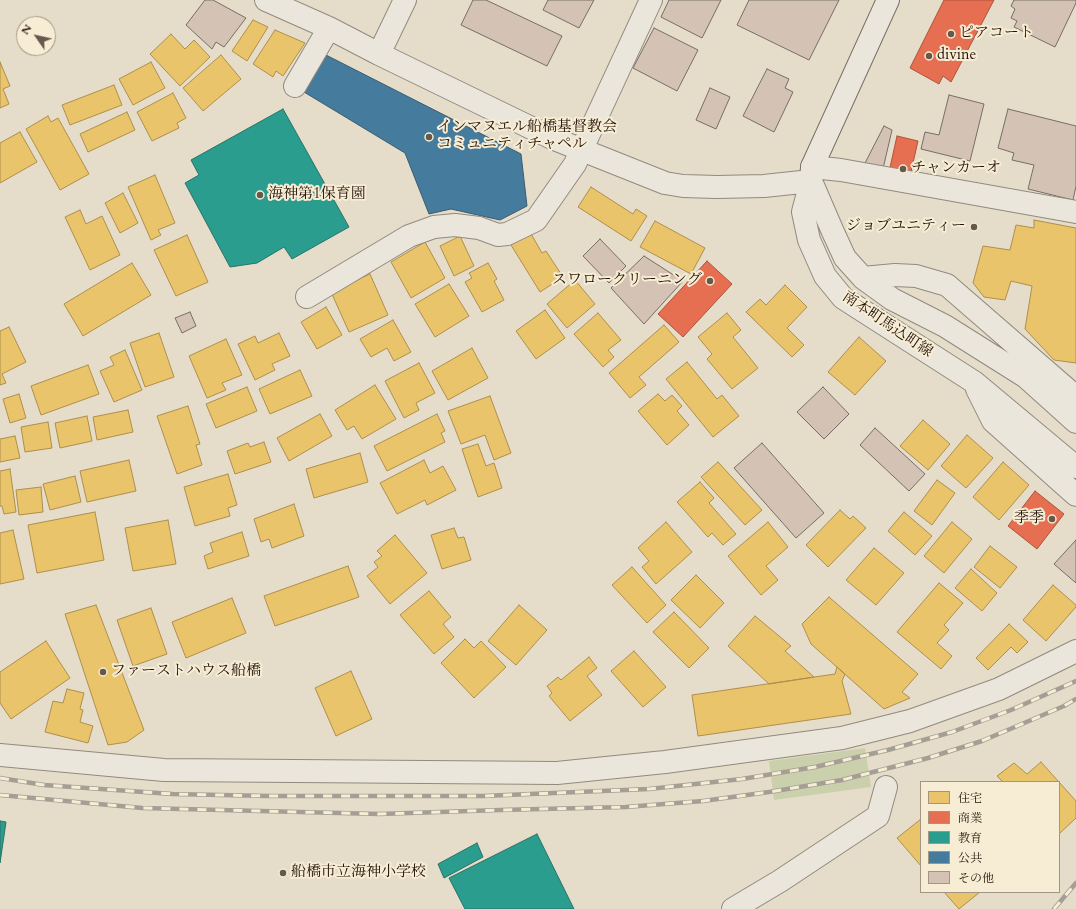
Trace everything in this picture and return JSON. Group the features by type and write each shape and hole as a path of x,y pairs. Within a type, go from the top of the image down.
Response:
{"street":[{"path":"266,0 329,28 552,138 665,183 683,186 764,186 812,174 841,170 1076,212"},
{"path":"379,54 404,0"},
{"path":"307,297 410,236 434,227 455,225 479,228 498,235 507,234 536,220 575,164 650,0"},
{"path":"812,174 888,0"},
{"path":"295,86 329,28"},
{"name":"南本町馬込町線","path":"812,174 833,232 846,258 863,278 892,300 945,326 1026,377 1076,422"},
{"name":"南本町馬込町線","path":"812,174 804,212 809,240 825,276 843,298 974,382 1076,467"},
{"path":"863,278 895,275 916,276 947,285 1076,397"},
{"path":"974,382 993,421 1076,495"},
{"path":"0,755 164,770 557,773 665,762 842,738 910,721 999,689 1076,651"},
{"path":"733,909 780,881 878,816 886,787"}],"green space":[{"path":"865,748 871,787 774,800 769,761"}],"building: 住宅":[{"path":"253,20 268,27 247,61 232,51"},
{"path":"275,30 305,43 283,76 276,71 273,77 253,64"},
{"path":"171,34 185,49 194,40 210,57 180,86 150,54"},
{"path":"221,55 241,79 203,111 183,88"},
{"path":"0,62 10,86 3,89 9,104 0,108"},
{"path":"151,62 165,88 133,105 119,79"},
{"path":"114,85 122,105 70,125 62,105"},
{"path":"173,93 186,118 177,123 179,128 152,141 137,112"},
{"path":"127,112 135,130 88,152 80,134"},
{"path":"48,116 51,122 58,118 89,174 60,190 26,129"},
{"path":"20,132 37,162 0,183 0,143"},
{"path":"155,175 175,223 158,230 161,235 151,240 128,187"},
{"path":"591,187 633,214 636,209 647,216 631,241 578,207"},
{"path":"123,193 138,223 120,233 105,203"},
{"path":"80,210 86,224 102,216 120,255 90,270 65,217"},
{"path":"1034,220 1076,228 1076,363 1054,360 1025,329 1032,286 1011,281 1005,300 984,297 973,283 983,246 1010,250 1016,225 1034,228"},
{"path":"655,221 705,248 691,274 640,247"},
{"path":"530,232 542,253 546,251 563,277 540,292 511,245"},
{"path":"187,235 208,282 176,296 154,250"},
{"path":"460,236 474,266 454,276 440,246"},
{"path":"425,242 445,278 411,298 391,262"},
{"path":"132,263 151,295 83,336 64,304"},
{"path":"488,263 497,279 494,281 504,300 482,312 465,282 472,278 469,273"},
{"path":"370,274 388,315 349,332 331,292"},
{"path":"575,280 595,304 567,328 547,304"},
{"path":"449,284 469,316 435,337 415,304"},
{"path":"785,285 807,307 787,328 804,345 792,357 746,312 760,299 766,305"},
{"path":"326,307 342,335 317,349 301,322"},
{"path":"545,310 565,338 536,359 516,331"},
{"path":"598,313 621,340 608,350 614,357 603,367 574,334"},
{"path":"727,313 741,330 733,337 758,368 732,389 707,359 712,354 698,337"},
{"path":"393,320 411,352 394,361 387,348 371,357 360,339"},
{"path":"664,325 679,342 639,377 646,385 630,398 609,373"},
{"path":"9,327 26,362 2,374 6,383 0,385 0,331"},
{"path":"159,333 174,377 145,387 130,343"},
{"path":"279,333 290,356 272,364 275,370 255,380 238,344 255,336 258,343"},
{"path":"859,337 886,361 855,395 828,372"},
{"path":"226,339 242,375 222,383 226,390 207,398 189,356"},
{"path":"472,348 488,378 448,400 432,371"},
{"path":"125,350 142,390 114,402 100,371 114,365 110,357"},
{"path":"687,362 717,399 722,395 739,416 713,437 666,379"},
{"path":"419,363 435,393 416,403 419,410 404,418 385,381"},
{"path":"88,365 99,394 41,415 31,386"},
{"path":"300,370 312,396 270,414 259,389"},
{"path":"375,385 396,419 362,439 354,426 347,430 335,410"},
{"path":"247,387 257,411 216,428 206,404"},
{"path":"19,394 26,418 10,423 3,399"},
{"path":"658,394 665,401 672,395 682,406 677,411 689,425 667,445 638,411"},
{"path":"490,396 511,453 494,460 485,435 461,444 448,411"},
{"path":"188,406 200,444 196,445 202,465 177,474 157,416"},
{"path":"128,410 133,432 97,440 93,417"},
{"path":"320,414 332,436 289,461 277,438"},
{"path":"437,414 445,431 441,433 445,442 387,471 374,446"},
{"path":"87,416 92,441 60,448 55,423"},
{"path":"923,420 950,444 928,470 900,446"},
{"path":"48,422 52,448 25,452 21,427"},
{"path":"967,435 993,458 966,488 941,466"},
{"path":"15,436 20,458 0,462 0,439"},
{"path":"264,442 271,462 235,474 227,451 248,443 250,447"},
{"path":"478,444 486,466 494,463 502,488 478,497 462,449"},
{"path":"360,453 368,482 314,498 306,469"},
{"path":"129,460 136,491 87,502 80,471"},
{"path":"424,460 430,473 443,466 456,490 427,505 425,500 397,514 380,483"},
{"path":"718,462 762,510 745,525 701,477"},
{"path":"1003,462 1029,485 999,520 973,497"},
{"path":"10,469 16,512 4,514 2,506 0,506 0,471"},
{"path":"228,474 237,505 228,508 230,516 195,526 184,487"},
{"path":"75,476 81,502 50,510 43,484"},
{"path":"937,480 955,493 932,525 914,511"},
{"path":"700,482 714,498 709,503 736,534 723,545 712,533 708,537 677,502"},
{"path":"41,487 43,512 19,515 16,490"},
{"path":"294,504 304,536 272,548 269,539 261,542 254,519"},
{"path":"840,510 850,519 853,516 866,528 828,567 806,545"},
{"path":"95,512 104,560 37,573 28,525"},
{"path":"904,512 932,536 915,555 888,531"},
{"path":"168,520 176,564 133,571 125,528"},
{"path":"666,522 692,552 656,584 642,567 649,561 638,548"},
{"path":"768,522 788,547 766,566 778,580 761,595 728,556"},
{"path":"952,522 972,539 944,573 924,556"},
{"path":"454,528 458,538 464,537 471,560 442,569 431,535"},
{"path":"13,530 24,579 0,584 0,533"},
{"path":"242,532 249,556 208,569 204,556 213,552 210,543"},
{"path":"395,535 427,573 390,604 367,576 378,567 374,562 382,556 377,551"},
{"path":"990,546 1017,567 1000,588 974,567"},
{"path":"874,548 904,573 876,605 846,580"},
{"path":"348,566 359,597 275,626 264,596"},
{"path":"632,567 666,605 647,623 612,585"},
{"path":"971,569 997,593 982,611 955,588"},
{"path":"696,575 724,603 700,628 671,600"},
{"path":"939,583 963,603 944,625 949,630 937,643 952,656 941,669 897,632"},
{"path":"1053,585 1076,605 1076,607 1046,641 1023,620"},
{"path":"429,591 451,617 443,624 454,637 434,654 400,615"},
{"path":"829,597 918,674 902,692 910,698 884,709 811,644 802,624"},
{"path":"232,598 246,633 186,658 172,622"},
{"name":"ファーストハウス船橋","path":"96,605 144,730 127,742 108,745 65,614"},
{"path":"519,605 547,630 516,665 488,641"},
{"path":"151,608 167,654 133,666 117,620"},
{"path":"674,612 709,648 689,668 653,632"},
{"path":"755,616 791,646 785,651 814,677 769,684 728,646"},
{"path":"1009,624 1028,642 1017,653 1011,647 988,670 976,658"},
{"path":"465,639 474,648 481,641 506,667 474,698 441,663"},
{"path":"46,641 70,678 11,719 0,703 0,672"},
{"path":"634,651 666,687 643,707 611,671"},
{"path":"589,657 597,668 587,676 602,695 570,721 549,696 552,693 547,686 558,677 561,680"},
{"path":"837,667 845,674 842,681 851,714 698,736 692,695 835,674"},
{"path":"351,671 372,719 336,736 315,688"},
{"path":"67,689 84,693 80,709 83,710 80,722 93,726 88,743 45,732 53,701 63,703"},
{"path":"1041,762 1058,781 1002,781 997,776 1014,763 1027,774"},
{"path":"1060,783 1076,801 1076,818 1060,833"},
{"path":"920,820 920,865 897,838"},
{"path":"945,893 979,893 959,909"}],"building: 商業":[{"name":"ピアコート","path":"944,0 994,0 951,82 943,76 939,84 910,68"},
{"path":"897,136 918,141 910,176 889,172"},
{"path":"707,261 732,284 683,337 658,314"},
{"path":"1035,491 1064,514 1037,549 1008,526"}],"building: 教育":[{"path":"283,109 349,227 292,259 284,247 257,263 230,267 185,183 199,175 191,160"},
{"path":"0,821 6,822 0,863"},
{"path":"537,834 574,909 465,909 449,878"},
{"path":"477,843 483,857 444,878 438,864"}],"building: 公共":[{"path":"324,54 521,154 527,206 500,220 451,209 429,214 405,153 304,92"}],"building: その他":[{"path":"205,0 213,0 246,18 224,47 216,42 212,49 186,25"},
{"path":"473,0 486,0 562,36 547,66 461,25"},
{"path":"548,0 594,0 579,28 543,10"},
{"path":"669,0 721,0 702,38 661,17"},
{"path":"749,0 839,0 809,60 737,25"},
{"path":"1014,0 1076,0 1076,3 1055,47 1014,27 1017,21 1011,18 1015,9 1011,6"},
{"path":"654,28 698,50 677,91 633,68"},
{"path":"767,69 789,79 785,88 793,92 774,132 743,116"},
{"path":"710,88 730,97 716,129 696,120"},
{"path":"949,95 984,104 970,161 921,149 925,132 939,135"},
{"path":"1008,109 1076,126 1076,186 1073,200 1028,189 1034,165 1012,160 1014,153 998,148"},
{"path":"884,126 892,130 882,173 863,167"},
{"path":"600,239 626,266 609,283 583,256"},
{"path":"644,256 683,281 644,324 611,288"},
{"path":"190,312 196,326 182,333 175,318"},
{"path":"823,387 849,414 824,439 797,412"},
{"path":"875,428 925,474 909,491 860,445"},
{"path":"762,443 824,513 796,538 734,468"},
{"path":"1076,540 1076,583 1054,564"}],"railway":[{"path":"0,778 44,785 172,794 269,796 483,796 649,789 742,779 815,767 888,750 952,732 1011,710 1076,681"},
{"path":"0,795 142,808 379,814 626,807 703,801 842,780 928,758 982,741 1064,706 1076,699"},
{"path":"1054,909 1076,883"}],"place":[{"name":"ピアコート","path":"951,34"},
{"name":"divine","path":"929,56"},
{"name":"インマヌエル船橋基督教会 コミュニティチャペル","path":"429,137"},
{"name":"チャンカーオ","path":"903,169"},
{"name":"海神第1保育園","path":"260,195"},
{"name":"ジョブユニティー","path":"974,227"},
{"name":"スワロークリーニング","path":"710,281"},
{"name":"季季","path":"1052,519"},
{"name":"ファーストハウス船橋","path":"103,672"},
{"name":"船橋市立海神小学校","path":"283,873"}]}
